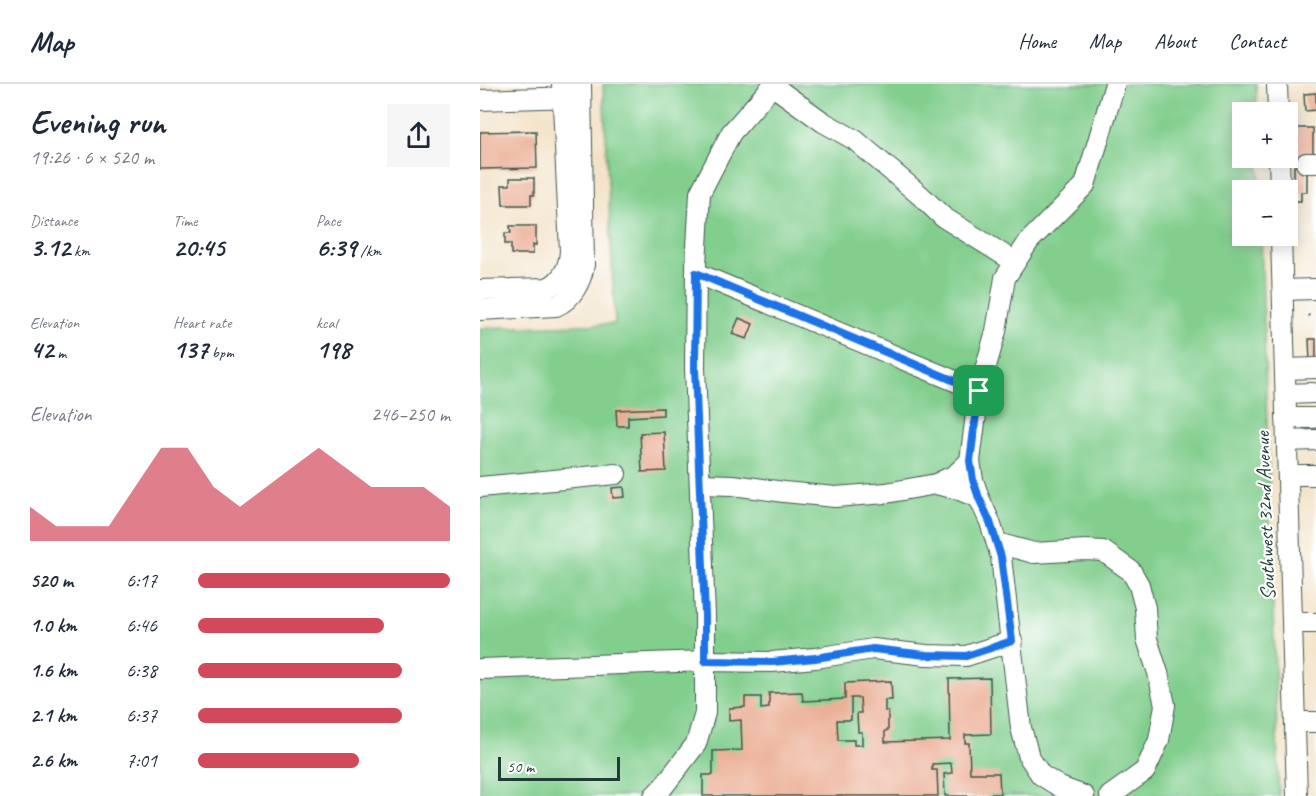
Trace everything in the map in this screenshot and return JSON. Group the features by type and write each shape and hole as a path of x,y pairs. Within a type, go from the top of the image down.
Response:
{"street":[{"path":"1084,796 1060,787 1041,775 1029,757 1021,728 1001,557 973,480 970,461 979,391 996,331 1005,278 1029,241 1085,185 1115,84"},
{"path":"1277,84 1278,102"},
{"path":"654,796 696,744 705,713 705,616 695,368 696,273 700,193 731,133 773,85 823,122 855,140 943,217 1015,262"},
{"path":"480,100 572,91 584,266 580,280 566,286 554,285 541,289 480,290"},
{"name":"Southwest 32nd Avenue","path":"1281,246 1296,796"},
{"path":"696,273 979,391"},
{"path":"480,310 556,306 562,303 566,286"},
{"path":"1283,290 1316,289"},
{"path":"1285,369 1316,368"},
{"path":"1286,394 1313,393"},
{"path":"1286,418 1314,418"},
{"path":"1287,441 1316,440"},
{"path":"700,484 733,485 835,497 886,494 936,484 955,475 970,461"},
{"path":"480,487 616,474"},
{"path":"1288,475 1316,475"},
{"path":"936,484 979,498"},
{"path":"997,543 1034,553 1067,550 1103,551 1131,571 1139,585 1145,608 1147,639 1165,705 1159,740 1145,771 1110,796"},
{"path":"1293,622 1316,623"},
{"path":"480,669 705,661 772,662 873,649 926,655 966,656 1012,641"},
{"path":"1295,723 1316,722"}],"green space":[{"path":"603,84 1256,84 1257,102 1232,102 1232,168 1259,168 1260,180 1232,180 1232,246 1261,246 1279,796 480,796 480,328 615,324"}],"building":[{"path":"1316,93 1316,110 1305,111 1304,94"},
{"path":"1298,128 1313,128 1313,159 1298,159"},
{"path":"536,131 537,168 480,169 480,132"},
{"path":"1301,166 1307,170 1307,192 1301,192 1301,201 1298,201 1298,180 1292,180 1294,179 1294,168"},
{"path":"510,178 534,178 534,195 531,195 531,205 503,205 502,185 510,185"},
{"path":"510,226 536,226 536,245 533,245 533,254 511,254 511,244 505,244 505,233 511,233"},
{"path":"739,318 753,324 747,339 732,334"},
{"path":"1309,339 1316,339 1316,362 1310,362"},
{"path":"663,408 663,415 628,417 628,426 617,426 616,410"},
{"path":"664,432 666,471 642,472 640,433"},
{"path":"624,487 625,497 613,498 612,488"},
{"path":"990,678 991,734 965,735 965,743 969,743 970,773 999,773 1000,794 945,796 944,774 952,773 951,763 932,764 932,770 937,770 938,796 703,796 703,775 713,775 713,751 742,750 741,720 729,721 729,708 745,707 745,697 761,697 761,709 769,708 769,693 802,692 803,701 845,699 845,683 891,681 892,700 885,700 885,711 888,711 888,730 885,731 885,742 950,740 949,679","holes":["851,698 860,698 861,713 857,713 858,732 862,732 862,745 854,745 854,740 838,740 837,720 851,720"]}],"route":[{"path":"696,273 979,391 970,461 973,480 1001,557 1012,641 966,656 926,655 873,649 772,662 705,661 695,368 696,273"}]}
